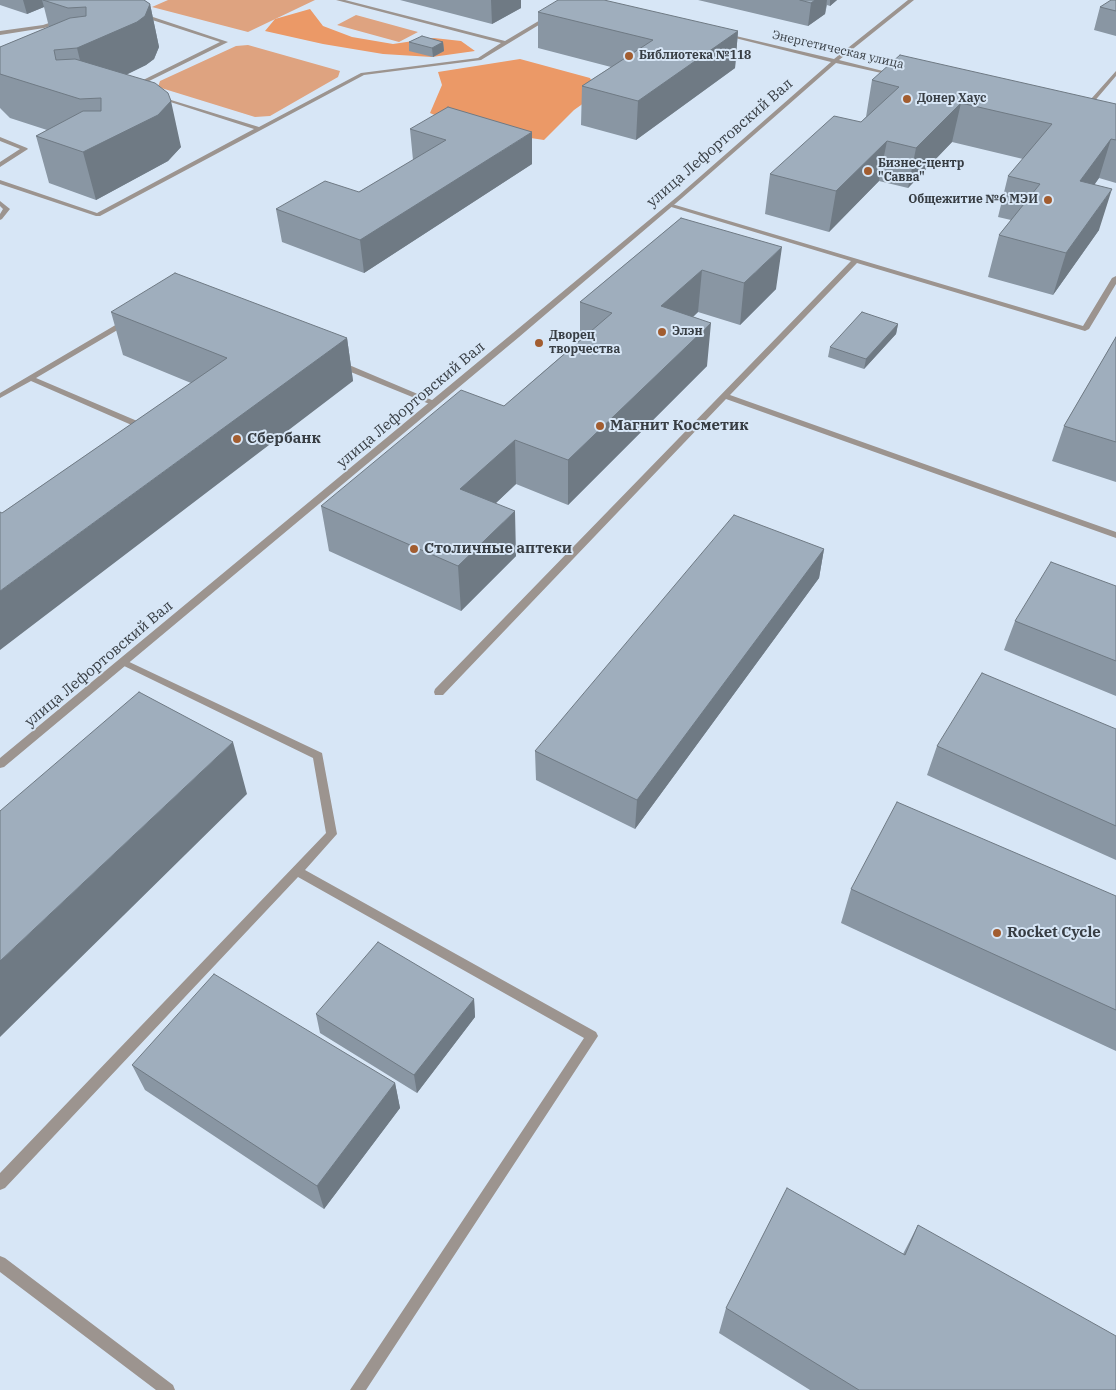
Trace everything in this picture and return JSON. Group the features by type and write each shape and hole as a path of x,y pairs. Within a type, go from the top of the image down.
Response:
{"street":[{"path":"339,0 506,43"},
{"name":"улица Лефортовский Вал","path":"0,764 434,403 670,205 835,61 911,0"},
{"path":"0,182 98,215 363,74 479,59 552,15"},
{"path":"140,90 131,88 225,42 145,16"},
{"path":"0,33 44,26 67,18"},
{"name":"Энергетическая улица","path":"715,32 904,77"},
{"path":"1078,117 1116,74"},
{"path":"149,93 259,129"},
{"path":"0,140 25,149 0,165"},
{"path":"0,203 7,209 0,218"},
{"path":"670,205 1085,329 1116,278"},
{"path":"438,692 856,260"},
{"path":"0,396 136,316"},
{"path":"334,362 434,403"},
{"path":"29,378 156,433"},
{"path":"725,396 1116,534"},
{"path":"0,1183 332,834 318,756 123,662"},
{"path":"297,871 592,1036 357,1390"},
{"path":"0,1263 168,1390"}],"shaded area":[{"path":"168,0 315,0 248,32 152,7"},
{"path":"310,9 323,26 352,37 393,44 434,38 461,41 475,51 432,57 383,54 323,44 265,31 275,19"},
{"path":"356,15 418,32 399,42 337,25"},
{"path":"248,45 340,71 338,77 270,116 255,117 158,87 160,81 236,46"},
{"path":"520,59 590,78 598,93 574,110 544,140 464,128 430,113 442,85 438,72"}],"building":[{"path":"43,0 144,0 150,4 145,16 137,22 77,48 54,50 56,60 75,59 155,83 168,93 171,101 158,115 83,152 36,136 83,111 101,111 101,98 80,99 0,74 0,47 70,18 86,16 86,7 68,8"},
{"path":"558,0 604,0 738,31 638,101 582,86 653,40 538,12"},
{"path":"800,0 815,0 811,3"},
{"path":"1111,0 1116,0 1116,11 1100,7"},
{"path":"422,36 443,42 432,48 409,42"},
{"path":"900,55 1116,104 1116,140 1111,139 1080,181 1112,189 1066,253 999,235 1040,184 1008,176 1052,124 961,103 916,148 887,141 836,191 770,174 834,116 861,122 899,87 872,80"},
{"path":"448,107 532,132 360,240 276,209 325,181 359,192 446,140 410,129"},
{"path":"681,218 782,247 744,283 702,270 661,306 711,323 568,460 515,440 460,489 515,511 458,566 321,506 461,390 504,406 612,313 580,302"},
{"path":"175,273 347,338 0,591 0,512 2,513 227,358 111,312"},
{"path":"862,312 898,324 866,359 830,347"},
{"path":"1116,337 1116,442 1064,426"},
{"path":"734,515 824,549 637,800 535,751"},
{"path":"1051,562 1116,586 1116,661 1015,621"},
{"path":"982,673 1116,729 1116,826 937,746"},
{"path":"139,692 233,742 0,961 0,811"},
{"path":"897,802 1116,896 1116,1010 851,889"},
{"path":"378,942 474,999 414,1075 316,1014"},
{"path":"214,974 395,1083 317,1186 132,1065"},
{"path":"787,1188 905,1255 918,1225 1116,1336 1116,1390 859,1390 726,1308"}],"place":[{"name":"Библиотека №118","path":"629,56"},
{"name":"Донер Хаус","path":"907,99"},
{"name":"Бизнес-центр \"Савва\"","path":"868,171"},
{"name":"Общежитие №6 МЭИ","path":"1048,200"},
{"name":"Элэн","path":"662,332"},
{"name":"Дворец творчества","path":"539,343"},
{"name":"Магнит Косметик","path":"600,426"},
{"name":"Сбербанк","path":"237,439"},
{"name":"Столичные аптеки","path":"414,549"},
{"name":"Rocket Cycle","path":"997,933"}]}
